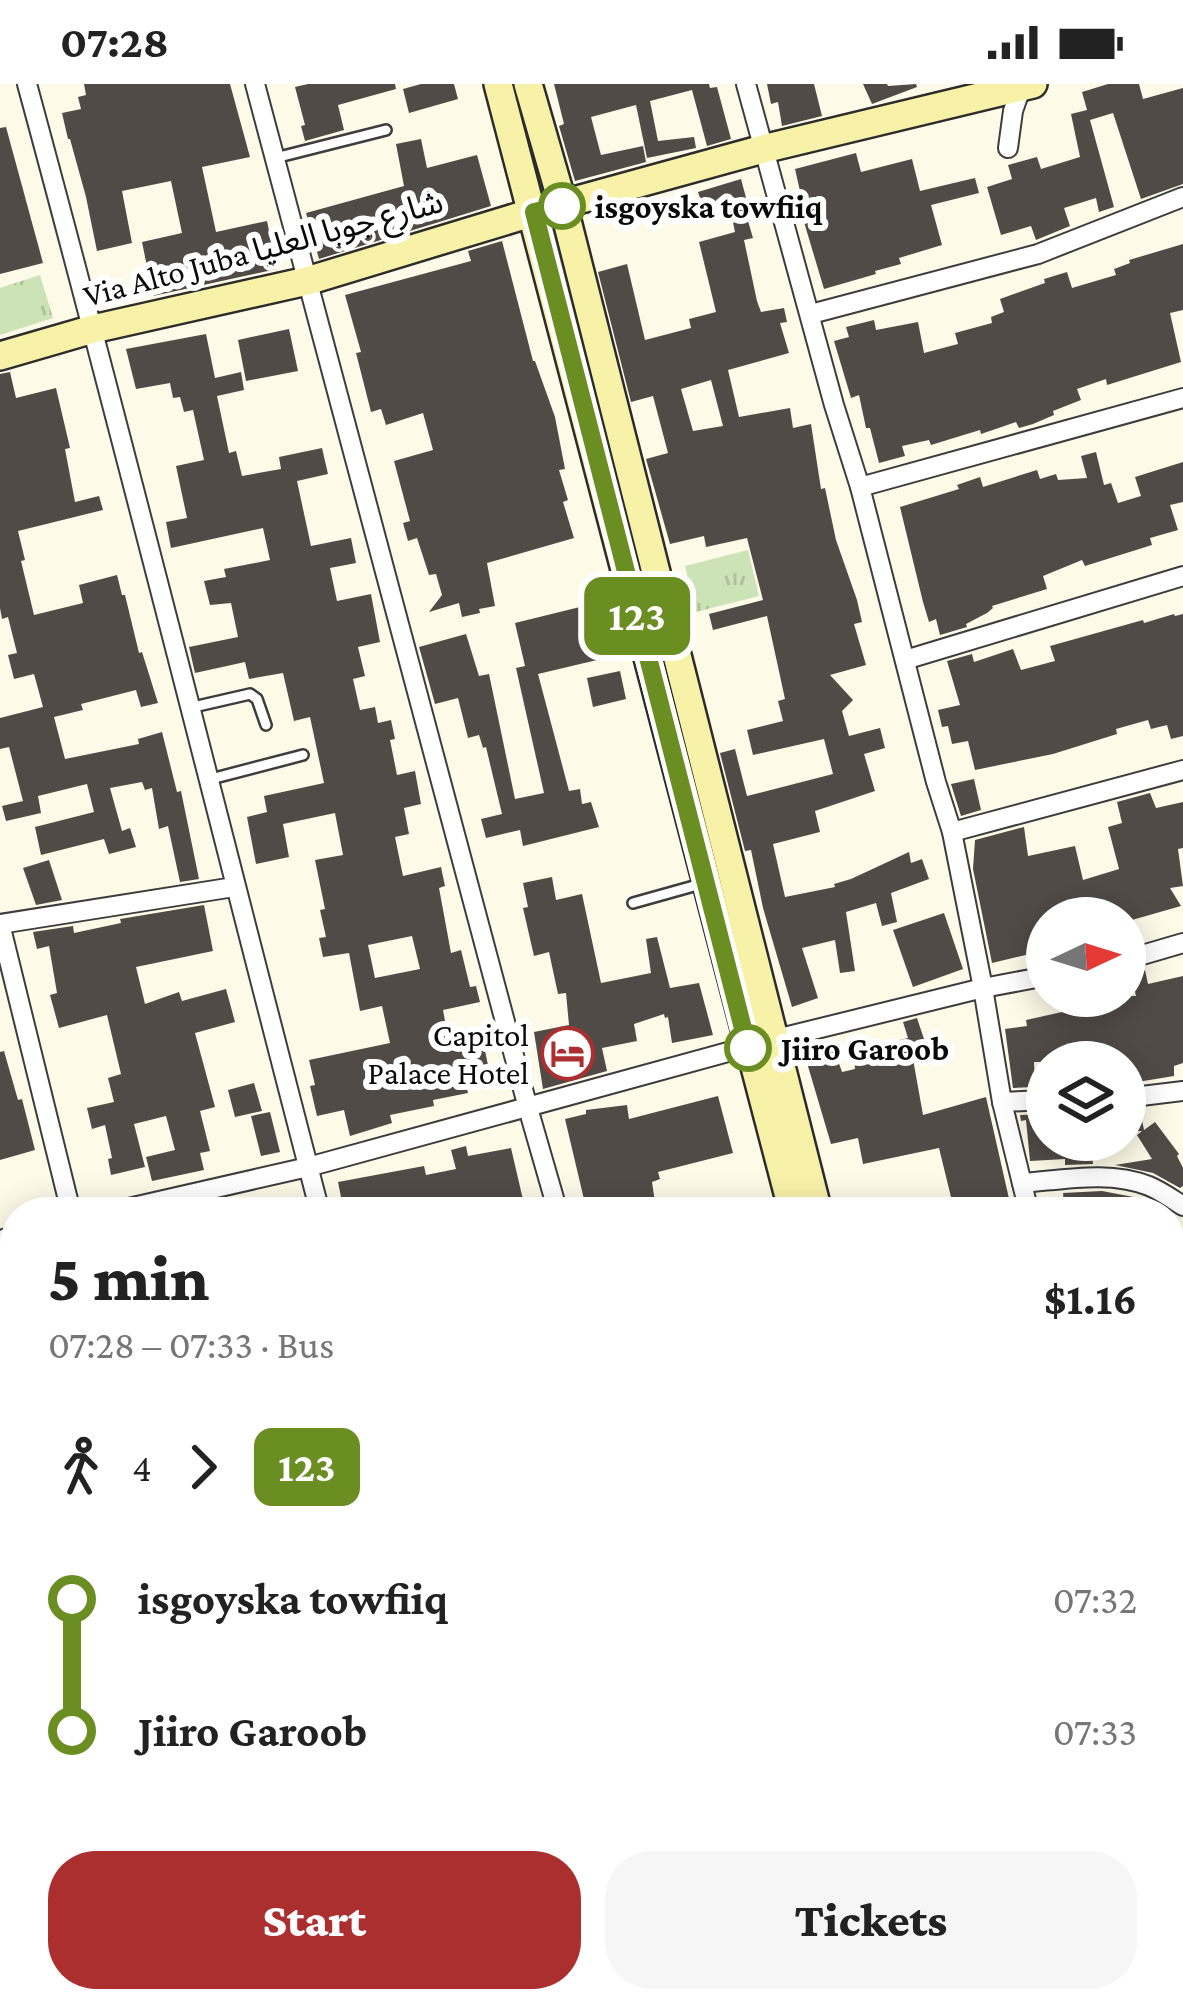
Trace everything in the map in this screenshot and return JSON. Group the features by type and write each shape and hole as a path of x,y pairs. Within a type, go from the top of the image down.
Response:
{"main road":[{"path":"498,84 612,462 760,1044 790,1197"},
{"path":"528,84 562,206 612,462 706,883 813,1197"},
{"name":"Via Alto Juba شارع جوبا العليا","path":"0,356 93,329 307,281 534,212 1016,86"}],"street":[{"path":"27,84 316,1197"},
{"path":"255,84 554,1197"},
{"path":"746,84 952,832 1001,1102 1025,1197"},
{"path":"1008,148 1016,86"},
{"path":"811,314 1038,254 1183,196"},
{"path":"860,487 1183,398"},
{"path":"905,659 1183,576"},
{"path":"952,832 1183,770"},
{"path":"67,1197 0,924 234,886"},
{"path":"1146,954 1183,943"},
{"path":"177,1197 308,1167 760,1044 1026,980"},
{"path":"1146,1095 1183,1090"},
{"path":"1001,1102 1026,1101"},
{"path":"1022,1183 1092,1178 1135,1181 1169,1197"}],"lane":[{"path":"275,158 386,130"},
{"path":"189,708 250,694 257,699 266,725"},
{"path":"207,780 303,755"},
{"path":"633,903 706,883"}],"green space":[{"path":"40,275 53,318 0,335 0,288"},
{"path":"748,550 759,596 696,612 685,566"}],"building":[{"path":"84,84 230,84 250,157 202,167 216,232 267,221 277,269 153,296 142,242 182,233 171,181 122,191 132,243 97,251 62,113 81,109 78,97 86,95"},
{"path":"395,84 396,89 338,105 344,130 305,141 295,87"},
{"path":"454,84 458,99 409,113 403,89"},
{"path":"554,84 709,84 717,87 731,139 707,146 692,90 650,101 658,141 694,137 696,148 647,158 636,105 591,117 601,155 643,146 646,162 575,181 559,126 564,124"},
{"path":"767,84 814,84 822,116 782,126 778,102 771,104"},
{"path":"863,84 916,84 917,87 872,104"},
{"path":"1108,84 1139,84 1143,99 1183,88 1183,184 1141,199 1113,113 1090,120 1114,207 1099,212 1096,198 1064,208 1070,226 1036,240 1031,226 1001,235 987,187 1012,179 1008,165 1037,157 1041,169 1080,157 1071,114 1087,110 1082,92"},
{"path":"6,127 43,263 0,274 0,128"},
{"path":"421,139 427,168 477,155 491,206 319,259 306,213 404,186 396,144"},
{"path":"856,153 861,172 912,159 920,191 975,178 979,193 931,205 942,245 899,258 901,264 876,274 824,289 804,222 795,169"},
{"path":"741,179 752,220 748,221 753,238 744,240 757,301 761,312 784,308 787,322 780,323 789,353 728,370 739,417 790,408 793,428 811,424 821,489 825,488 836,540 857,600 862,622 854,624 866,665 830,675 853,700 842,711 849,736 880,728 885,748 864,754 875,791 815,811 820,832 773,844 785,897 835,887 909,852 911,863 922,859 929,879 891,893 897,922 882,926 876,903 846,912 855,971 840,973 835,940 802,948 818,998 792,1007 720,753 735,749 747,796 833,774 824,739 753,755 747,730 783,721 778,701 785,699 767,616 713,630 709,614 763,600 747,538 706,547 704,536 670,544 646,459 668,453 653,396 631,402 598,272 627,264 645,340 691,328 689,319 716,312 699,242 735,232 729,203 704,210 698,192","holes":["711,380 723,426 693,431 681,389"]},
{"path":"502,241 533,361 555,417 565,469 559,470 568,500 563,502 574,538 487,563 495,606 462,617 459,603 429,612 442,595 436,574 429,575 417,538 408,541 403,523 410,521 394,461 433,450 423,413 386,425 381,409 371,412 345,295 471,261 468,251"},
{"path":"1183,244 1183,310 1170,313 1181,362 1107,385 1106,379 1077,389 1081,400 1033,424 1019,428 1016,422 931,445 929,440 902,446 905,456 879,463 859,395 851,398 834,341 849,337 846,327 874,320 876,330 918,322 924,353 958,344 955,333 992,323 991,317 1004,312 1000,299 1045,283 1044,279 1067,272 1072,288 1116,275 1114,269 1129,260"},
{"path":"289,329 298,371 246,381 238,340"},
{"path":"206,334 215,378 241,372 244,390 217,396 229,453 236,451 242,476 281,469 279,457 322,448 328,474 297,481 311,546 351,538 356,563 330,568 337,601 371,594 380,642 358,647 365,676 353,679 360,710 375,707 378,723 391,720 397,775 415,771 421,804 404,808 409,834 395,837 403,876 441,867 445,886 439,888 451,953 461,950 470,987 476,986 480,1002 443,1010 450,1048 483,1041 489,1070 478,1073 480,1082 466,1085 468,1093 390,1115 392,1123 350,1136 344,1110 317,1116 309,1060 390,1043 382,1006 360,1011 349,953 323,957 319,938 326,937 320,910 325,909 315,860 343,855 335,813 283,824 289,857 256,864 247,817 267,812 264,796 324,783 310,717 294,721 283,673 249,679 245,662 195,673 189,647 238,637 231,603 210,605 204,581 226,577 224,569 270,560 263,528 171,548 166,522 187,518 176,466 204,460 193,410 184,412 180,397 173,398 170,383 136,389 126,349","holes":["412,936 420,969 375,978 368,945"]},
{"path":"10,372 16,398 56,388 70,448 65,449 75,502 99,496 103,510 18,531 34,615 83,603 79,585 117,575 158,703 141,707 136,690 81,704 83,710 54,717 65,759 139,744 138,739 162,732 177,792 181,791 199,879 180,882 168,826 159,829 152,788 145,790 142,782 110,788 122,831 130,828 136,847 109,854 104,839 41,855 35,827 94,812 87,784 38,796 41,813 6,821 2,806 23,801 9,747 0,749 0,718 43,707 34,674 14,679 8,655 17,653 8,617 2,619 0,608 0,374"},
{"path":"1096,452 1104,485 1111,483 1118,503 1141,496 1135,477 1183,462 1183,502 1170,505 1178,530 1150,538 1152,545 1085,566 1082,560 1043,576 1047,589 992,606 967,627 940,635 936,619 929,622 900,507 959,489 957,485 980,477 983,487 1037,470 1040,479 1056,474 1058,480 1087,478 1081,456"},
{"path":"584,606 597,660 538,674 569,791 580,789 582,804 591,802 599,827 523,846 520,830 486,838 481,819 502,814 486,747 479,735 468,738 458,698 435,704 419,647 466,634 479,676 489,674 515,799 544,793 516,668 525,666 515,623"},
{"path":"1183,614 1183,736 1171,739 1167,725 1151,729 1148,720 1053,754 975,770 968,741 952,744 948,726 942,727 938,710 960,705 947,661 972,654 974,662 1013,649 1021,670 1055,661 1050,646"},
{"path":"620,671 626,699 593,707 587,678"},
{"path":"974,779 981,810 961,816 951,784"},
{"path":"1150,793 1156,808 1183,802 1183,848 1178,849 1183,886 1170,888 1181,906 1146,916 1146,897 1026,897 1026,955 992,963 973,869 975,840 1024,827 1028,856 1075,846 1083,880 1119,869 1108,827 1122,823 1117,802"},
{"path":"49,860 62,900 36,905 23,868"},
{"path":"552,877 556,900 582,894 601,983 651,973 646,939 657,937 670,988 699,983 713,1035 672,1043 664,1014 634,1024 637,1041 602,1048 607,1071 543,1089 534,1032 569,1025 566,993 558,994 549,952 534,956 523,908 528,907 523,883"},
{"path":"204,905 213,951 136,967 145,1004 179,992 182,1001 226,989 235,1022 195,1033 215,1107 200,1111 210,1151 200,1153 204,1170 152,1181 146,1157 175,1150 166,1116 134,1124 145,1167 111,1175 105,1125 92,1129 87,1108 114,1102 108,1078 121,1074 107,1015 59,1028 50,995 57,993 49,946 37,949 33,932 73,926 74,933 121,923 120,919"},
{"path":"944,913 963,969 913,987 893,930"},
{"path":"1146,975 1148,984 1183,976 1183,1063 1174,1066 1174,1076 1146,1081 1146,1041 1026,1041 1026,1087 1013,1088 1005,1029 1027,1026 1026,1020 1146,1017"},
{"path":"917,1018 927,1048 899,1057 896,1041 908,1038 903,1022"},
{"path":"818,1043 822,1054 835,1052 842,1072 855,1069 854,1060 868,1056 871,1066 913,1059 923,1115 986,1097 1009,1197 951,1197 939,1148 863,1164 858,1138 831,1144 802,1046"},
{"path":"4,1051 35,1150 0,1160 0,1052"},
{"path":"254,1083 262,1111 235,1117 228,1090"},
{"path":"718,1096 733,1153 658,1172 660,1179 652,1182 654,1197 583,1197 565,1119 586,1114 586,1110 627,1105 629,1119"},
{"path":"270,1112 280,1152 261,1156 251,1116"},
{"path":"1155,1122 1179,1154 1183,1186 1115,1165 1152,1159 1146,1149 1146,1129"},
{"path":"466,1146 468,1156 511,1148 522,1197 341,1197 338,1182 424,1166 426,1175 456,1169 451,1150"},
{"path":"1065,1161 1093,1161 1093,1164 1065,1165"},
{"path":"1102,1191 1134,1197 1063,1197 1063,1193"}],"bus line":[{"name":"123","path":"562,206 534,212 748,1048"}],"place":[{"name":"isgoyska towfiiq","path":"562,206"},
{"name":"Jiiro Garoob","path":"748,1048"},
{"name":"Capitol Palace Hotel","path":"568,1053"}]}
